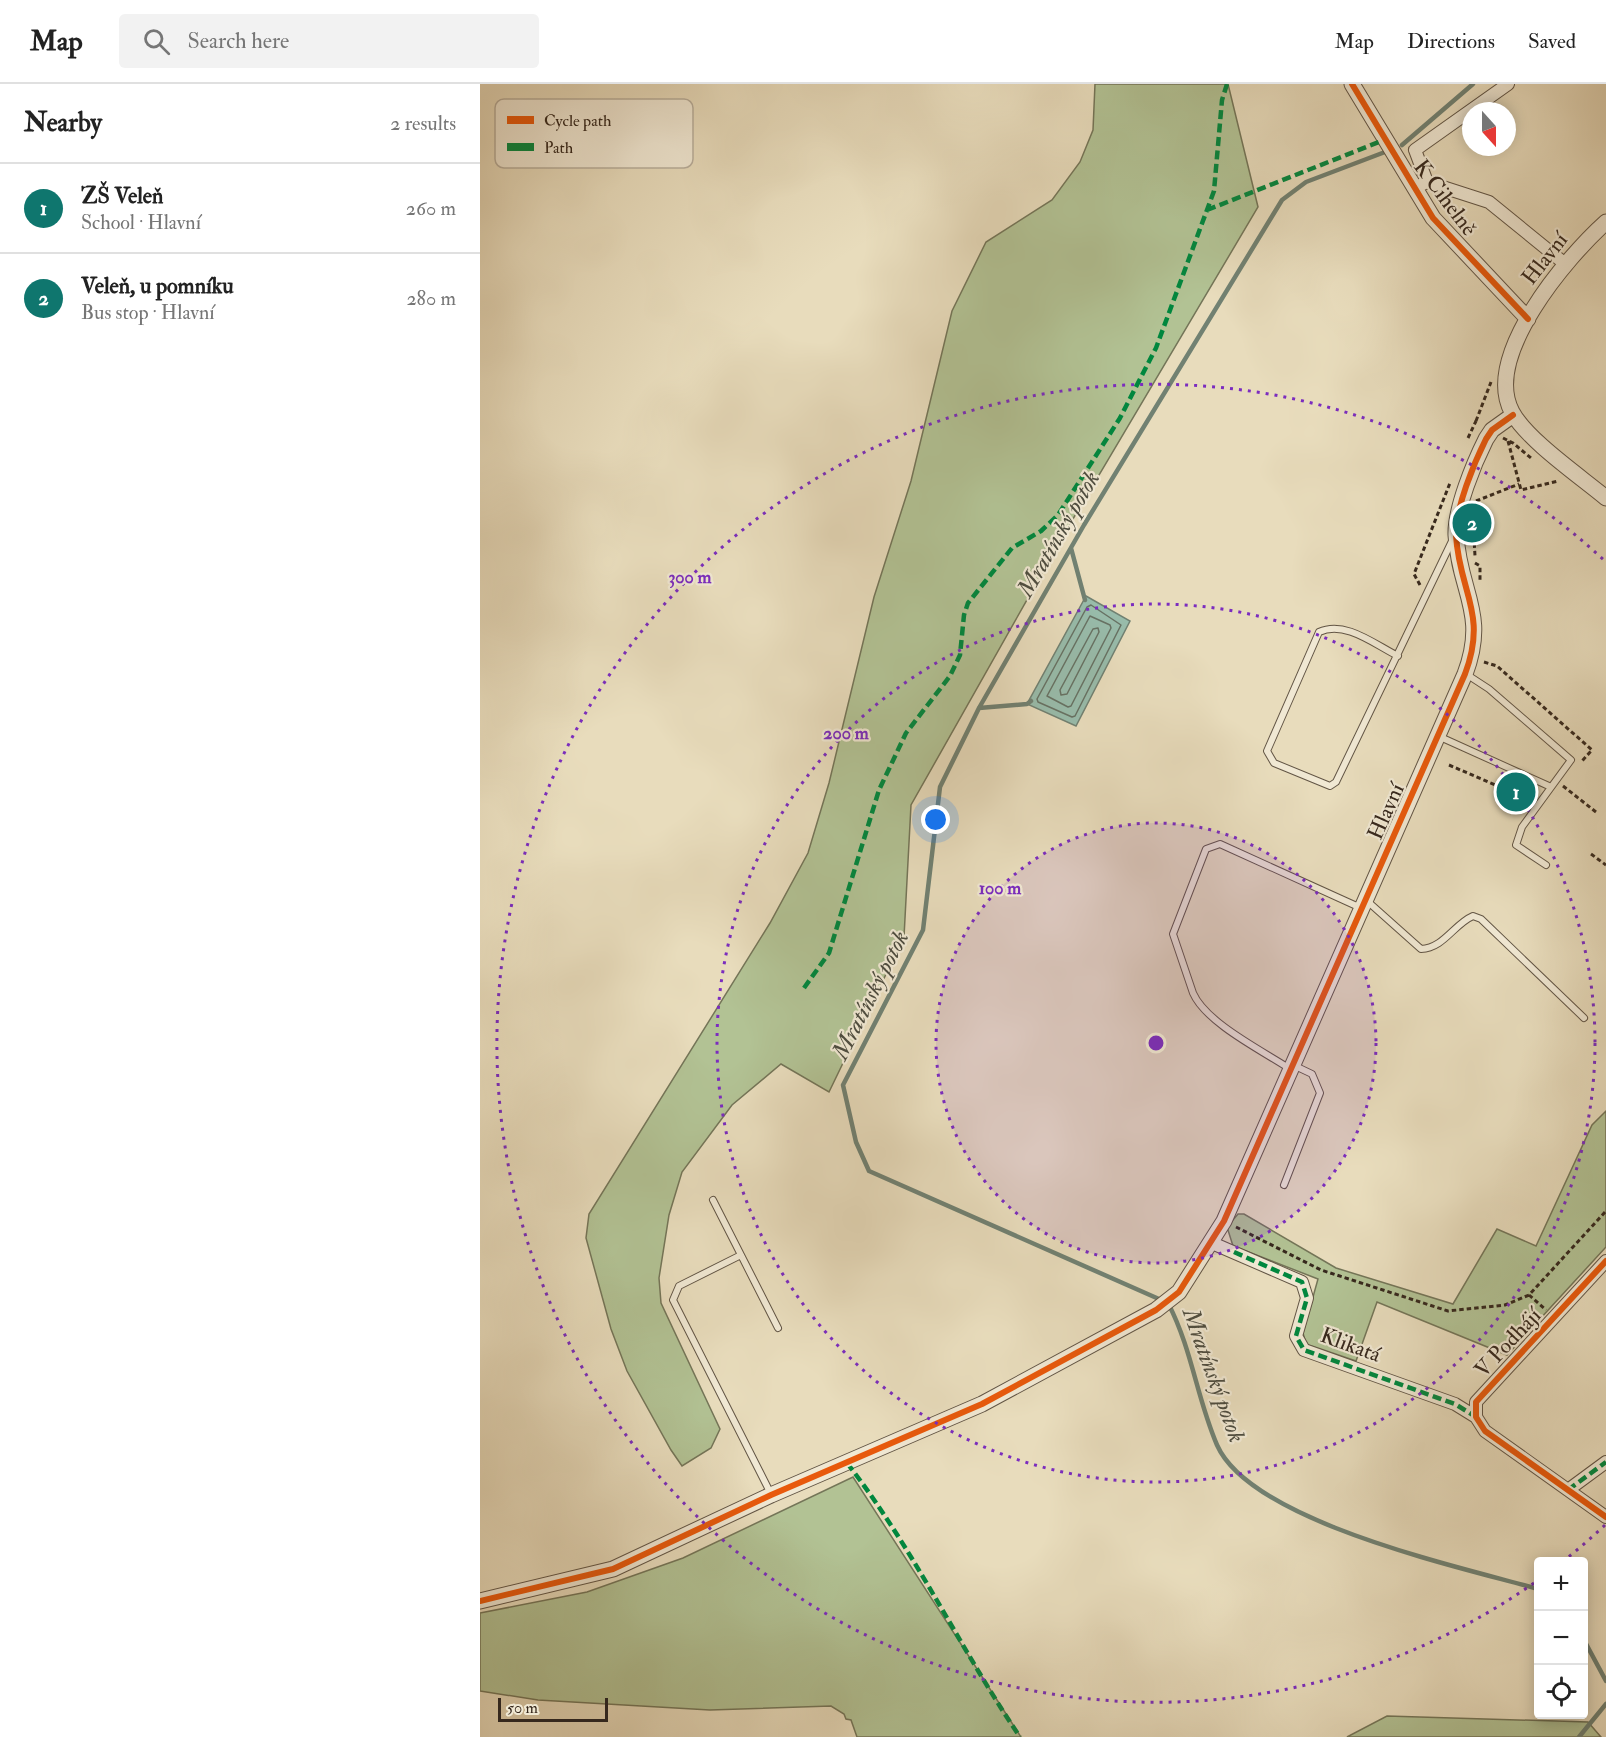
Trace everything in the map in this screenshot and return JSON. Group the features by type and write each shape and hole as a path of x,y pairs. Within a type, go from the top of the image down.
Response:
{"street":[{"name":"K Cihelně","path":"1352,84 1420,185 1433,218 1527,319"},
{"path":"1508,84 1415,150 1420,185 1489,202 1564,263"},
{"name":"Hlavní","path":"480,1601 613,1569 771,1495 982,1404 1156,1310 1179,1292 1224,1221 1465,674 1474,647 1475,620 1456,534 1458,517 1482,448 1492,430 1514,415 1506,395 1506,377 1527,319 1564,263 1606,222"},
{"path":"1514,415 1531,435 1606,498"},
{"name":"Klikatá","path":"1212,1243 1302,1282 1307,1298 1296,1336 1304,1350 1455,1404 1476,1417"},
{"name":"V Podhájí","path":"1476,1417 1476,1402 1606,1261"},
{"path":"1476,1417 1485,1431 1606,1517"},
{"path":"1568,1490 1606,1462"}],"lane":[{"path":"1398,656 1341,628 1329,627 1319,632 1267,751 1269,758 1274,763 1330,786 1336,782 1398,656 1456,534"},
{"path":"1465,674 1489,689 1571,760 1553,790 1539,803 1522,827 1516,845 1546,865"},
{"path":"1438,736 1553,790"},
{"path":"1284,1185 1320,1093 1312,1074 1292,1067 1210,1015 1197,1002 1173,934 1206,849 1220,844 1363,904 1421,949 1437,945 1465,919 1473,916 1480,919 1584,1018"},
{"path":"713,1200 778,1328"},
{"path":"741,1255 679,1286 673,1300 771,1495"}],"path":[{"path":"1467,442 1476,421"},
{"path":"1497,444 1501,438 1508,441 1540,466"},
{"path":"1508,441 1521,490 1558,481 1549,473"},
{"path":"1427,595 1414,574 1453,476"},
{"path":"1477,492 1473,502 1519,484"},
{"path":"1473,512 1475,563 1480,566 1480,589"},
{"path":"1481,658 1486,664 1497,666 1592,750 1576,767"},
{"path":"1449,765 1539,803"},
{"path":"1553,790 1569,776"},
{"path":"1561,785 1596,812"},
{"path":"1592,854 1606,865"},
{"path":"1224,1221 1321,1270 1448,1311 1505,1305 1529,1295 1606,1211"},
{"path":"1529,1295 1554,1318"}],"shaded area":[{"path":"1095,84 1228,84 1258,207 1067,529 911,805 904,937 829,1092 781,1064 732,1105 682,1172 669,1215 659,1278 661,1303 720,1429 711,1448 682,1466 627,1371 611,1329 586,1238 589,1214 770,923 808,853 829,783 874,597 911,481 952,311 986,242 1052,200 1080,162 1093,130"},
{"path":"1606,1111 1606,1247 1507,1355 1377,1302 1356,1361 1306,1344 1303,1333 1318,1279 1233,1246 1227,1227 1238,1214 1244,1214 1336,1268 1453,1304 1497,1229 1536,1246 1592,1125"},
{"path":"853,1477 1021,1737 857,1737 851,1720 846,1719 844,1714 831,1706 710,1710 538,1700 480,1691 480,1613 587,1592 683,1558"},
{"path":"1387,1716 1588,1722 1601,1737 1347,1737"}],"water":[{"path":"1086,596 1130,621 1076,726 1027,704"}],"waterway":[{"name":"Mratínský potok","path":"1402,145 1473,84"},
{"name":"Mratínský potok","path":"1385,152 1306,182 1282,200 1084,525 979,708 940,787 923,930 843,1085 856,1142 869,1171 1168,1303 1183,1338 1217,1445 1237,1472 1271,1497 1313,1519 1361,1538 1534,1588"},
{"path":"1071,548 1085,600"},
{"path":"979,708 1027,704 1031,701"},
{"name":"Mratínský potok","path":"1588,1647 1606,1681"},
{"path":"1579,1737 1606,1704"}],"marked path":[{"path":"804,988 829,953 879,790 906,733 950,676 960,655 964,615 968,603 1012,548 1041,531 1058,515 1120,418 1156,348 1214,191 1222,100 1227,84"},
{"path":"1207,210 1384,140"},
{"path":"1234,1252 1302,1282 1307,1298 1296,1336 1304,1350 1455,1404 1476,1417"},
{"path":"1568,1490 1606,1462"},
{"path":"847,1463 894,1529 1020,1737"}],"cycle path":[{"path":"1352,84 1433,218 1528,319"},
{"path":"480,1601 613,1569 771,1495 982,1404 1156,1310 1179,1292 1224,1221 1465,674 1474,635 1473,618 1458,555 1456,535 1459,512 1471,473 1486,439 1492,430 1513,415"},
{"path":"1606,1261 1476,1402 1476,1417 1485,1431 1606,1517"}],"place":[{"name":"Veleň, u pomníku","path":"1472,523"},
{"name":"ZŠ Veleň","path":"1516,792"}]}
